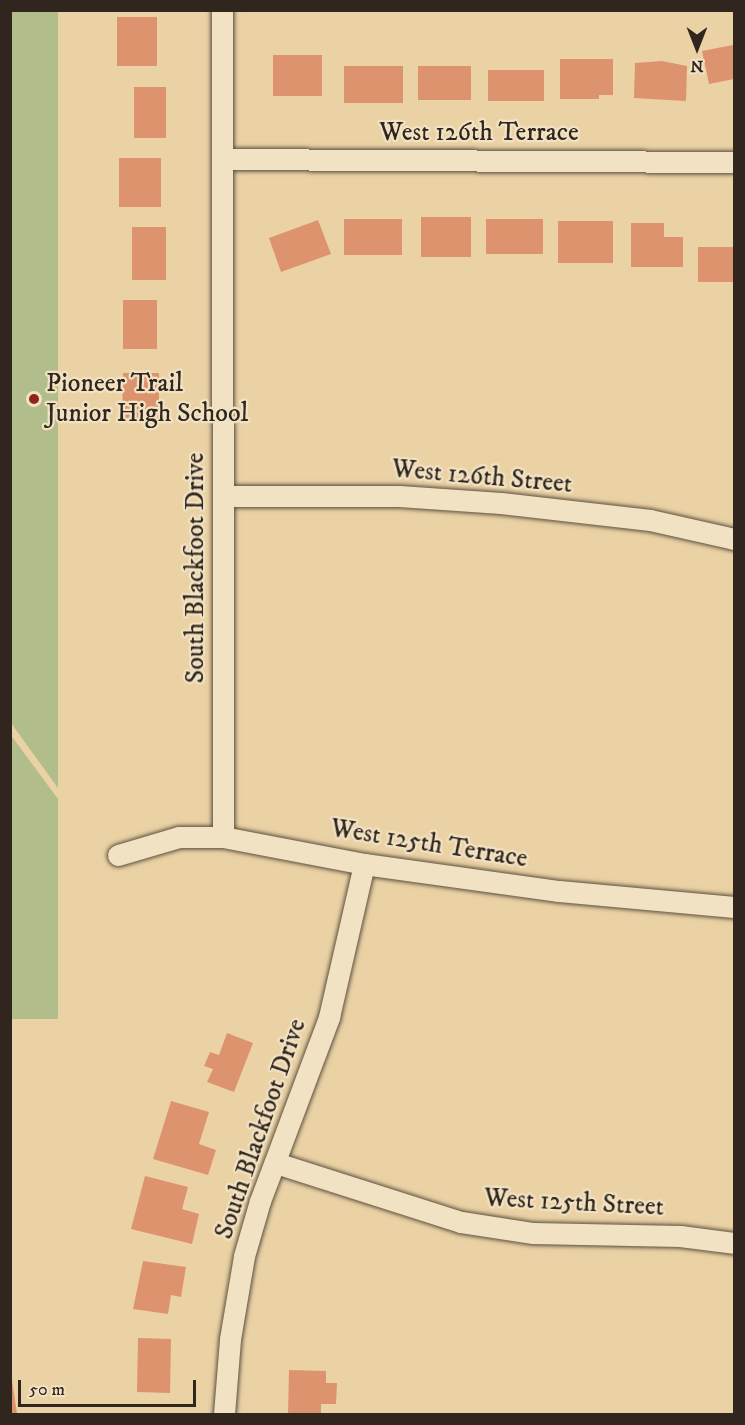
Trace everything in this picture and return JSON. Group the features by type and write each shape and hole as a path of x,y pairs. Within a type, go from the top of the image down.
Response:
{"street":[{"name":"South Blackfoot Drive","path":"222,10 224,159 223,837"},
{"name":"West 126th Terrace","path":"224,159 735,162"},
{"name":"West 126th Street","path":"223,496 388,495 501,503 650,520 735,539"},
{"name":"West 125th Terrace","path":"118,855 179,837 223,837 364,864 559,891 735,907"},
{"name":"South Blackfoot Drive","path":"224,1414 230,1339 244,1256 260,1201 329,1017 364,864"},
{"name":"West 125th Street","path":"276,1163 461,1222 533,1233 680,1236 735,1243"}],"green space":[{"name":"Pioneer Trail Junior High School","path":"10,11 58,11 58,788 11,723"},
{"path":"10,734 58,799 58,1019 11,1019"}],"building":[{"path":"117,17 157,17 157,66 117,66"},
{"path":"734,36 734,79 709,84 702,51 733,45"},
{"path":"273,55 322,55 322,96 273,96"},
{"path":"560,59 613,59 613,95 599,95 599,99 560,99"},
{"path":"662,61 687,66 686,101 634,98 635,63"},
{"path":"344,66 403,66 403,103 344,103"},
{"path":"418,66 471,66 471,100 418,100"},
{"path":"488,70 544,70 544,101 488,101"},
{"path":"134,87 166,87 166,138 134,138"},
{"path":"119,158 161,158 161,207 119,207"},
{"path":"421,217 471,217 471,257 421,257"},
{"path":"344,219 402,219 402,255 344,255"},
{"path":"486,219 543,219 543,254 486,254"},
{"path":"318,220 331,254 281,272 269,238"},
{"path":"558,221 613,221 613,263 558,263"},
{"path":"631,223 664,223 664,237 683,237 683,267 631,267"},
{"path":"132,227 166,227 166,280 132,280"},
{"path":"698,247 734,247 734,282 698,282"},
{"path":"123,300 157,300 157,349 123,349"},
{"path":"123,373 159,373 159,423 122,422"},
{"path":"227,1033 253,1043 234,1092 207,1082 213,1069 204,1066 210,1052 219,1055"},
{"path":"171,1101 209,1112 199,1144 216,1150 208,1175 153,1159"},
{"path":"145,1176 188,1187 182,1209 199,1214 192,1244 131,1229"},
{"path":"143,1261 186,1267 181,1297 171,1295 168,1314 133,1309"},
{"path":"138,1338 171,1339 170,1393 137,1392"},
{"path":"289,1370 326,1371 326,1383 337,1383 336,1404 321,1404 321,1414 288,1414"},
{"path":"10,1380 12,1380 17,1414 10,1414"}],"place":[{"name":"Pioneer Trail Junior High School","path":"34,399"}]}
